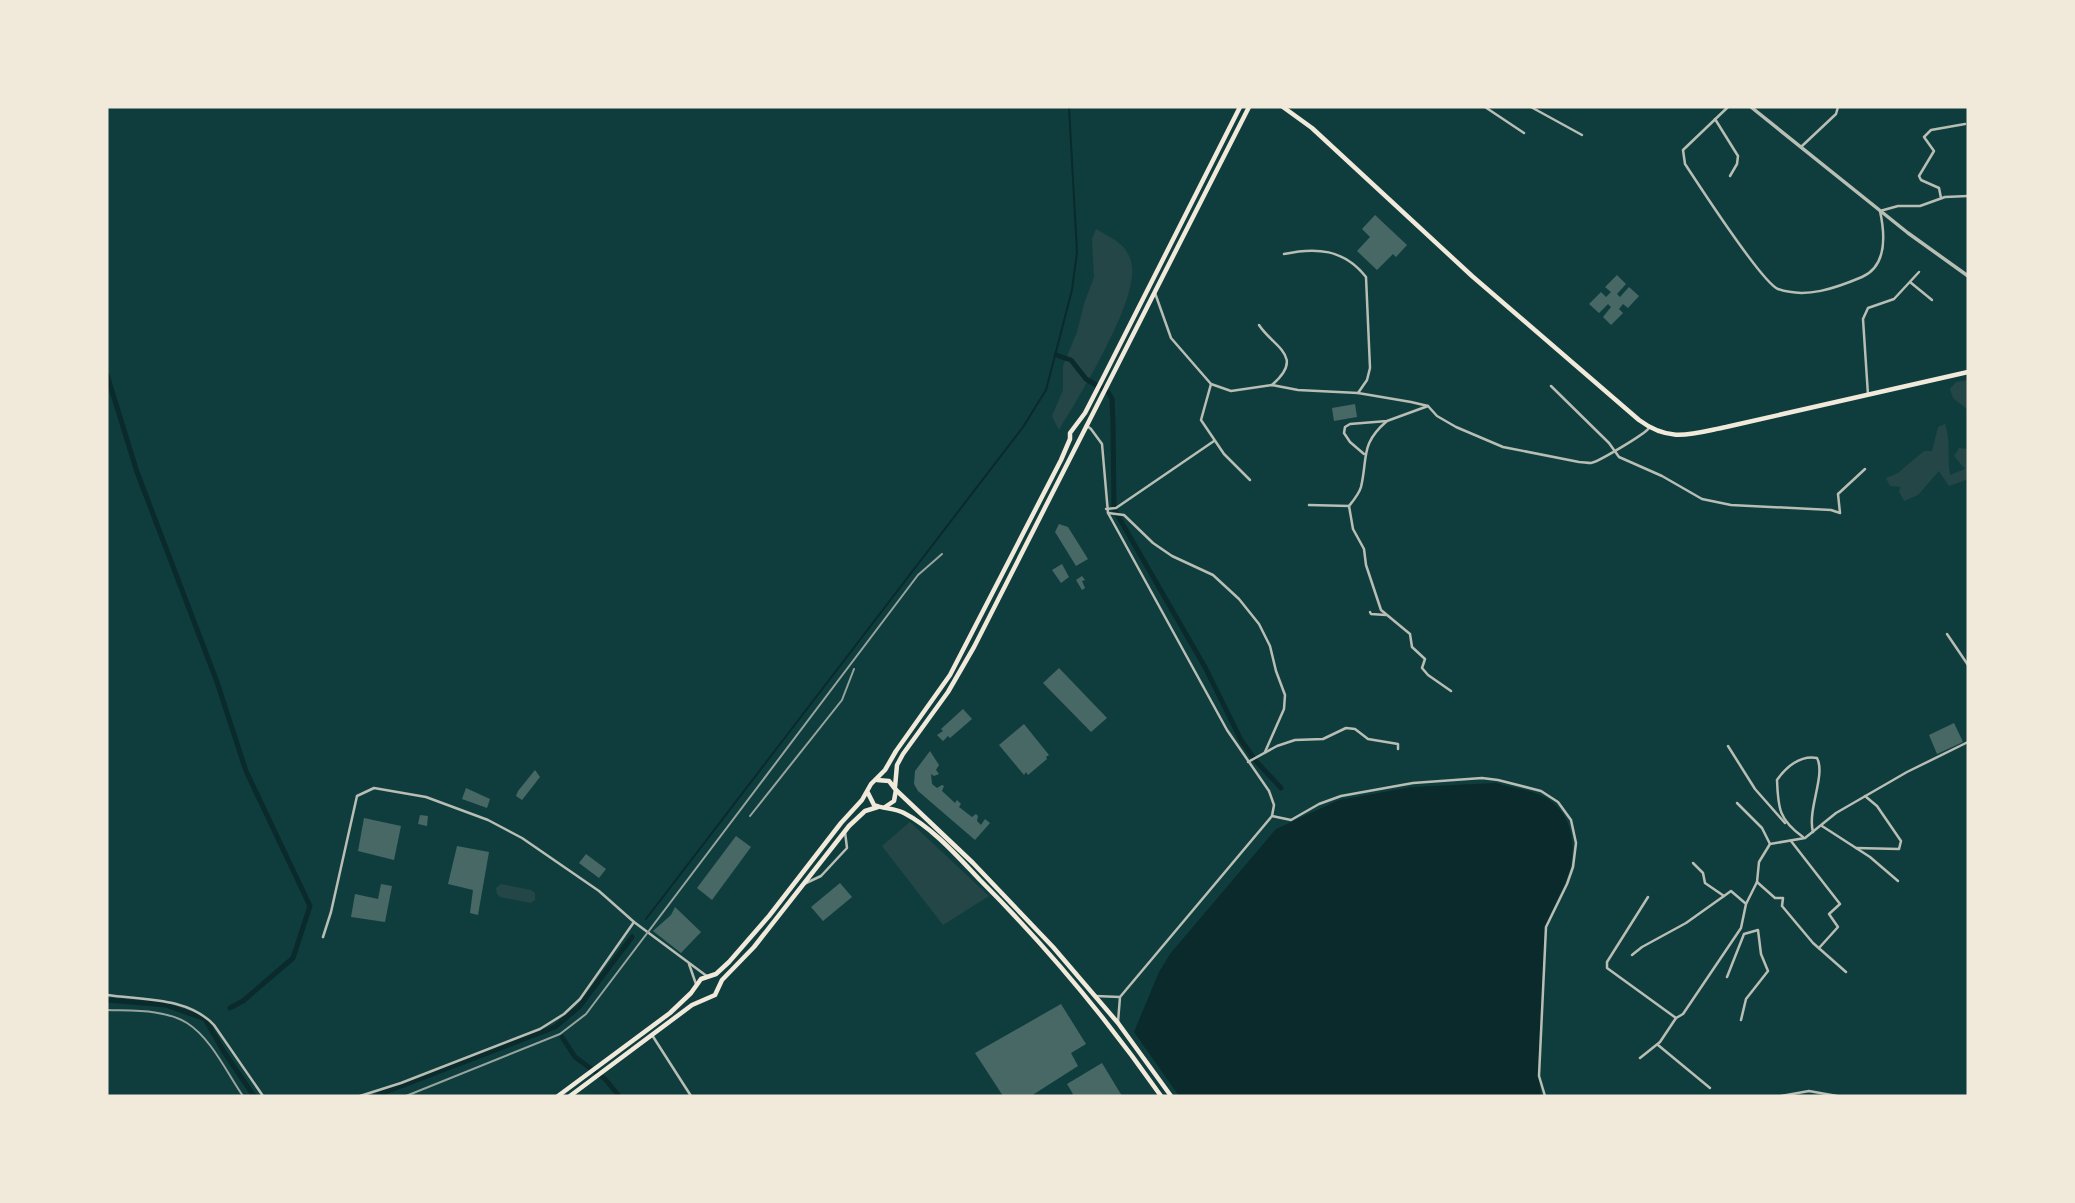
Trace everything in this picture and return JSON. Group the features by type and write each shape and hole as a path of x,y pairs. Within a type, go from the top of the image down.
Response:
{"main road":[{"path":"1105,381 1240,107"},
{"path":"558,1096 670,1013 701,979 725,966 868,793 871,784 885,771 896,751 950,676 999,585 1070,439 1070,433 1099,392 1155,293 1249,107"},
{"path":"1283,107 1312,128 1472,276 1650,428 1661,433 1673,435 1697,432 1968,372"},
{"path":"884,807 894,801 897,765 957,677 1086,425 1099,392"},
{"path":"1073,430 1078,430 1081,435"},
{"path":"1070,439 1077,441"},
{"path":"876,780 889,781 1000,890 1118,1023 1171,1096"},
{"path":"868,793 871,802 878,807"},
{"path":"571,1096 692,1004 715,995 722,980 754,947 845,832 865,811 884,807 902,812 916,821 995,895 1074,982 1161,1096"},
{"path":"708,977 715,980 718,988"},
{"path":"696,986 699,995 705,998"}],"street":[{"path":"1485,107 1524,133"},
{"path":"1531,107 1582,135"},
{"path":"1728,107 1683,150 1685,164 1758,270 1776,288 1801,293 1824,291 1875,269 1882,253 1885,232 1880,211"},
{"path":"1751,107 1880,211 1968,276"},
{"path":"1802,146 1836,114 1838,107"},
{"path":"1715,120 1738,156 1730,176"},
{"path":"1941,198 1939,188 1919,176 1934,151 1924,137 1931,130 1965,124"},
{"path":"1880,211 1898,206 1920,205 1941,198 1968,196"},
{"path":"1284,254 1303,250 1336,253 1366,277 1370,368 1367,380 1358,393"},
{"path":"1868,395 1863,319 1868,308 1894,299 1919,272"},
{"path":"1910,282 1931,300"},
{"path":"1155,293 1171,338 1211,384 1231,391 1272,385 1298,390 1358,393 1428,406 1437,416 1456,427 1503,447 1592,463 1638,439 1650,428"},
{"path":"1259,325 1266,335 1283,349 1287,360 1284,372 1272,385"},
{"path":"1211,384 1201,421 1214,442 1250,480"},
{"path":"1550,386 1609,443 1619,457 1662,476 1702,499 1731,505 1831,510 1840,513 1838,494 1865,469"},
{"path":"1364,454 1350,442 1344,433 1345,427 1350,424 1387,421 1428,406"},
{"path":"1387,421 1369,440 1364,454 1361,489 1349,506 1353,529 1364,549 1377,601 1386,615 1410,634 1412,647 1425,659 1422,668 1451,691"},
{"path":"1086,425 1102,444 1109,511 1227,730 1269,791 1274,805 1272,816 1119,997 1118,1023"},
{"path":"1109,511 1214,442"},
{"path":"1310,505 1349,506"},
{"path":"1109,511 1124,515 1153,543 1172,556 1213,575 1240,599 1259,624 1270,646 1285,695 1284,709 1265,752"},
{"path":"1370,612 1386,615"},
{"path":"1947,634 1968,665"},
{"path":"1249,761 1295,740 1322,739 1346,727 1352,727 1368,739 1398,744 1398,749"},
{"path":"1770,844 1805,838 1836,813 1914,768 1968,742"},
{"path":"1728,746 1755,789 1787,826 1805,838"},
{"path":"1787,826 1778,802 1777,780 1788,767 1801,759 1812,757 1816,758 1821,766 1810,824 1813,832"},
{"path":"1272,816 1291,820 1319,804 1341,796 1413,783 1482,778 1541,791 1558,802 1571,820 1576,843 1573,867 1567,884 1546,927 1539,1076 1545,1096"},
{"path":"323,937 358,796 374,788 426,797 471,813 522,838 599,891 634,922 708,977"},
{"path":"1856,848 1899,849 1901,841 1877,806 1865,796"},
{"path":"1737,803 1762,828 1770,844"},
{"path":"1821,825 1898,881"},
{"path":"802,885 821,876 848,848 845,832"},
{"path":"1791,841 1840,904 1829,914 1838,927 1819,948"},
{"path":"1640,1058 1657,1045 1676,1018 1683,1014 1741,928 1746,904 1757,882 1759,862 1770,844"},
{"path":"1693,863 1703,873 1705,883 1724,896"},
{"path":"1757,882 1774,898 1783,898 1782,906 1819,948 1846,972"},
{"path":"1632,955 1686,923 1731,891 1746,904"},
{"path":"1648,897 1607,962 1607,968 1676,1018"},
{"path":"360,1096 377,1092 540,1029 564,1014 580,999 634,922"},
{"path":"1727,977 1744,934 1741,928"},
{"path":"1741,1020 1746,999 1768,971 1761,954 1758,930 1744,934"},
{"path":"687,961 693,970 696,986"},
{"path":"107,995 194,1008 214,1025 263,1096"},
{"path":"1094,996 1119,997"},
{"path":"652,1035 691,1096"},
{"path":"1657,1045 1710,1088"},
{"path":"1781,1096 1809,1091 1837,1096"}],"shaded area":[{"path":"1096,229 1124,247 1132,266 1131,282 1126,303 1105,350 1059,430 1052,416 1063,390 1063,366 1094,277 1092,239"},
{"path":"1968,380 1968,410 1953,398 1950,389 1956,382"},
{"path":"1945,424 1950,475 1965,469 1954,456 1959,448 1968,449 1968,479 1949,486 1939,471 1918,495 1904,501 1899,491 1901,487 1890,486 1886,478 1898,473 1924,451 1932,451 1938,427"},
{"path":"1496,783 1533,792 1550,800 1566,819 1572,843 1570,869 1545,931 1538,1069 1541,1096 1179,1096 1134,1032 1159,972 1170,954 1276,829 1339,800 1412,787"},
{"path":"910,822 989,896 943,925 882,846"},
{"path":"501,884 531,890 535,893 535,900 531,903 500,897 496,888"}],"building":[{"path":"1375,215 1407,245 1396,257 1393,254 1377,270 1357,251 1370,237 1362,229"},
{"path":"1617,275 1626,284 1617,294 1620,297 1629,287 1639,296 1628,308 1623,304 1619,309 1623,313 1611,325 1603,317 1611,307 1608,304 1599,313 1589,304 1601,292 1606,297 1611,292 1605,287"},
{"path":"1355,404 1357,417 1334,421 1332,408"},
{"path":"1059,524 1068,527 1088,559 1076,566 1055,532"},
{"path":"1062,564 1069,577 1061,583 1052,570"},
{"path":"1082,576 1085,588 1082,590 1076,580"},
{"path":"1059,668 1107,718 1091,732 1043,683"},
{"path":"963,709 972,719 943,741 937,735"},
{"path":"1954,723 1963,742 1937,754 1929,735"},
{"path":"1024,724 1049,755 1028,775 1026,772 1024,775 999,745"},
{"path":"930,751 939,765 936,770 939,774 931,774 932,784 937,788 944,786 942,791 955,803 957,800 961,804 959,807 972,817 976,814 981,825 985,819 990,823 975,840 918,791 914,784 915,771"},
{"path":"535,770 540,777 522,800 516,796 518,791"},
{"path":"466,788 490,799 487,808 462,799"},
{"path":"420,815 428,816 427,826 418,824"},
{"path":"364,818 401,826 394,860 358,851"},
{"path":"736,836 751,847 712,900 697,888"},
{"path":"457,846 489,852 478,915 470,913 473,890 448,884"},
{"path":"586,854 606,869 599,878 579,863"},
{"path":"840,883 852,897 823,921 811,907"},
{"path":"381,884 392,886 385,922 351,917 355,894 378,899"},
{"path":"675,907 701,932 681,953 653,931 671,915"},
{"path":"1061,1004 1086,1044 1071,1053 1078,1066 1031,1096 1003,1096 975,1053"},
{"path":"1102,1063 1122,1096 1069,1096 1073,1094 1067,1084"}],"waterway":[{"path":"646,919 1023,427 1046,390 1072,290 1077,252 1069,107"},
{"path":"1056,355 1071,360 1086,379 1108,392 1112,399 1114,509 1206,669 1241,740 1281,788"},
{"path":"107,375 137,472 217,682 246,771 310,906 293,958 243,1001 230,1008"},
{"path":"375,1096 555,1027 579,1007 632,937"},
{"path":"107,1000 166,1005 205,1019 254,1096"},
{"path":"562,1037 575,1057 605,1079 619,1096"}],"railway":[{"path":"406,1096 560,1034 586,1014 918,575 942,554"},
{"path":"750,816 842,700 854,669"},
{"path":"107,1010 159,1013 187,1023 204,1037 243,1096"}]}
